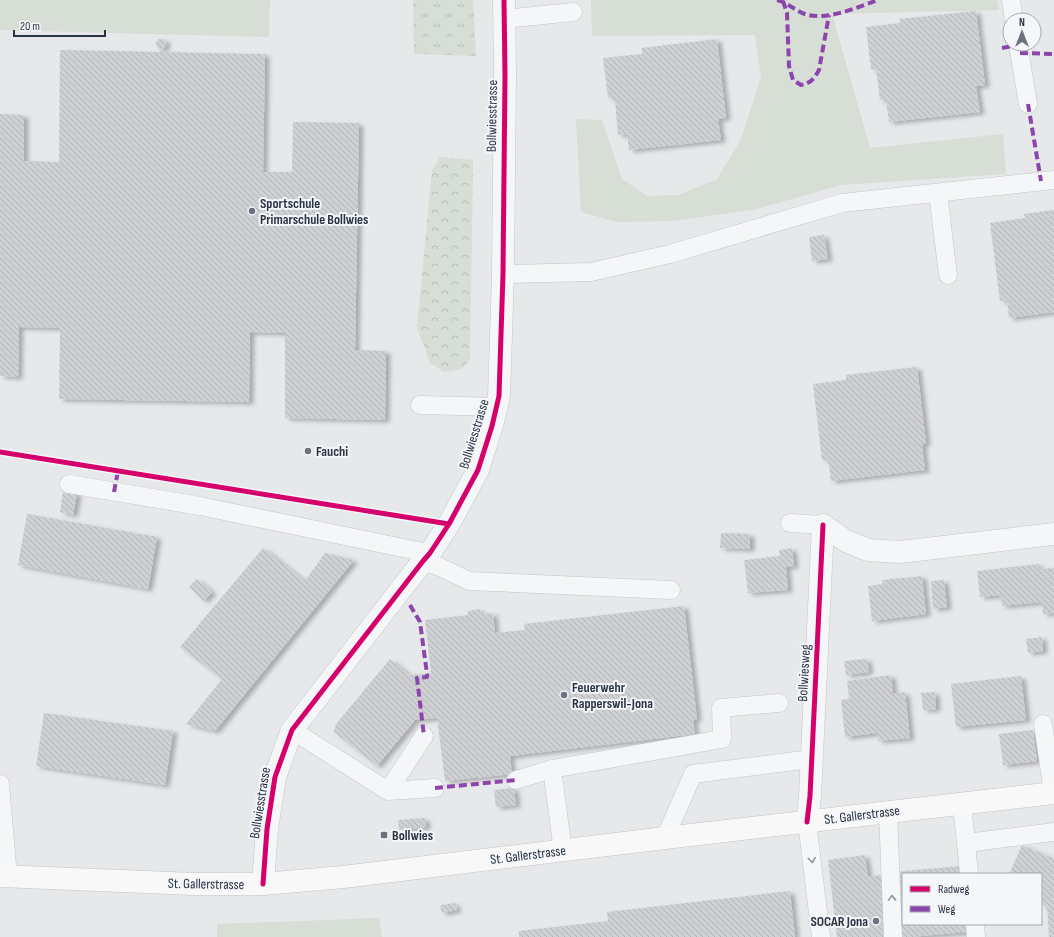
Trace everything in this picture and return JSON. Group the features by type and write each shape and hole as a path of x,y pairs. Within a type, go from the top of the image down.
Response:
{"main road":[{"name":"St. Gallerstrasse","path":"4,876 194,884 263,884 343,877 1054,793"}],"street":[{"name":"Bollwiesstrasse","path":"263,884 267,829 275,777 292,730 427,557 449,524 478,470 497,406 500,377 503,274 504,9"},
{"path":"823,525 846,541 868,550 900,552 1054,534"},
{"name":"Bollwiesweg","path":"807,822 810,796 823,525"}],"lane":[{"path":"1011,0 1013,12"},
{"path":"504,9 573,12"},
{"path":"1019,52 1028,104"},
{"path":"503,274 592,272 670,254 842,203 1054,180"},
{"path":"938,193 948,275"},
{"path":"420,405 497,406"},
{"path":"69,484 200,506 408,550 427,557 440,567 469,581 671,590"},
{"path":"790,523 823,525"},
{"path":"516,780 552,769 722,739 721,708 779,703"},
{"path":"1043,724 1054,793"},
{"path":"292,730 388,791 435,788"},
{"path":"388,791 424,736"},
{"path":"666,838 693,774 811,759"},
{"path":"552,769 563,851"},
{"path":"0,784 4,876"},
{"path":"962,804 970,873"},
{"path":"888,812 893,937"},
{"path":"807,822 821,937"},
{"path":"966,843 1054,832"},
{"path":"975,925 976,937"}],"green space":[{"path":"0,0 270,0 269,37 0,30"},
{"path":"413,0 473,0 476,56 414,54"},
{"path":"591,0 997,0 999,10 832,14 870,148 1003,134 1006,174 841,185 757,209 673,221 617,222 581,212 576,119 602,120 622,179 647,196 679,195 717,179 741,139 761,77 755,35 592,36"},
{"path":"440,157 473,160 470,360 461,369 444,372 430,363 417,327 432,170"},
{"path":"379,918 382,937 217,937 217,924"}],"building":[{"path":"976,11 985,85 976,86 980,112 889,122 886,100 880,100 876,69 871,69 866,27 900,23 899,19"},
{"path":"161,39 166,44 161,49 156,44"},
{"path":"717,39 726,118 718,119 721,140 629,150 627,134 618,135 615,100 608,97 603,58 642,54 642,48"},
{"path":"60,50 265,54 263,172 292,172 293,122 359,123 355,350 386,351 385,420 285,418 285,333 250,332 249,402 59,399 60,328 19,327 18,377 0,376 0,114 24,115 24,161 59,162"},
{"path":"1054,210 1054,312 1009,318 1007,300 1000,301 990,223 1025,218 1024,214"},
{"path":"824,235 828,259 812,261 809,237"},
{"path":"917,367 926,443 922,445 925,470 831,481 828,459 822,460 813,384 846,380 846,375"},
{"path":"63,491 77,493 73,515 60,512"},
{"path":"27,514 157,537 148,589 18,565"},
{"path":"721,533 750,534 750,549 720,548"},
{"path":"263,548 305,581 325,553 354,560 215,731 186,724 222,679 180,647"},
{"path":"792,548 794,566 786,567 788,590 748,593 744,560 780,556 779,550"},
{"path":"1039,564 1039,569 1054,568 1054,613 1043,614 1042,602 1002,606 1001,595 980,597 977,571"},
{"path":"922,576 926,614 872,621 868,586 883,584 882,580"},
{"path":"197,579 212,592 204,601 189,587"},
{"path":"944,580 947,607 933,609 931,581"},
{"name":"Feuerwehr Rapperswil-Jona","path":"684,606 697,719 693,720 695,734 510,756 512,774 445,781 437,718 415,720 377,766 334,732 336,724 390,659 409,675 431,673 425,620 468,615 468,611 480,609 480,614 493,613 495,633 525,630 524,624"},
{"path":"1042,637 1043,651 1028,653 1026,639"},
{"path":"867,659 869,672 846,675 844,661"},
{"path":"891,675 893,694 905,692 910,738 878,741 877,733 845,737 841,700 849,699 847,681"},
{"path":"1021,676 1026,720 956,727 951,684"},
{"path":"935,692 936,709 923,710 921,693"},
{"path":"44,713 173,731 165,785 36,766"},
{"path":"1033,730 1037,761 1003,765 999,734"},
{"path":"514,788 516,805 496,807 494,790"},
{"path":"425,818 426,827 399,830 398,820"},
{"path":"1022,845 1054,859 1054,937 1049,937 1047,907 1042,904 1042,873 1009,873"},
{"path":"865,855 868,877 904,871 961,866 962,873 902,873 902,925 967,925 967,932 910,937 837,937 828,860"},
{"path":"790,891 795,937 519,937 519,931 608,921 607,912"},
{"path":"455,903 457,910 442,913 440,905"}],"marked path":[{"path":"777,0 804,14 816,16 825,16 843,12 878,0"},
{"path":"783,1 787,13 789,66 793,80 801,85 812,80 819,70 829,15"},
{"path":"1020,53 1054,54"},
{"path":"1028,104 1041,181"},
{"path":"114,492 118,471"},
{"path":"410,605 420,622 427,674 427,677 417,678 424,736"},
{"path":"435,788 516,780"}],"cycle path":[{"path":"263,884 267,829 275,777 292,730 430,553 449,524 478,470 492,426 499,396 503,274 505,76 504,0"},
{"path":"0,452 449,524"},
{"path":"807,822 810,796 823,525"}],"place":[{"name":"Sportschule Primarschule Bollwies","path":"252,211"},
{"name":"Fauchi","path":"308,451"},
{"name":"Feuerwehr Rapperswil-Jona","path":"564,695"},
{"name":"Bollwies","path":"384,835"},
{"name":"SOCAR Jona","path":"876,921"}]}
